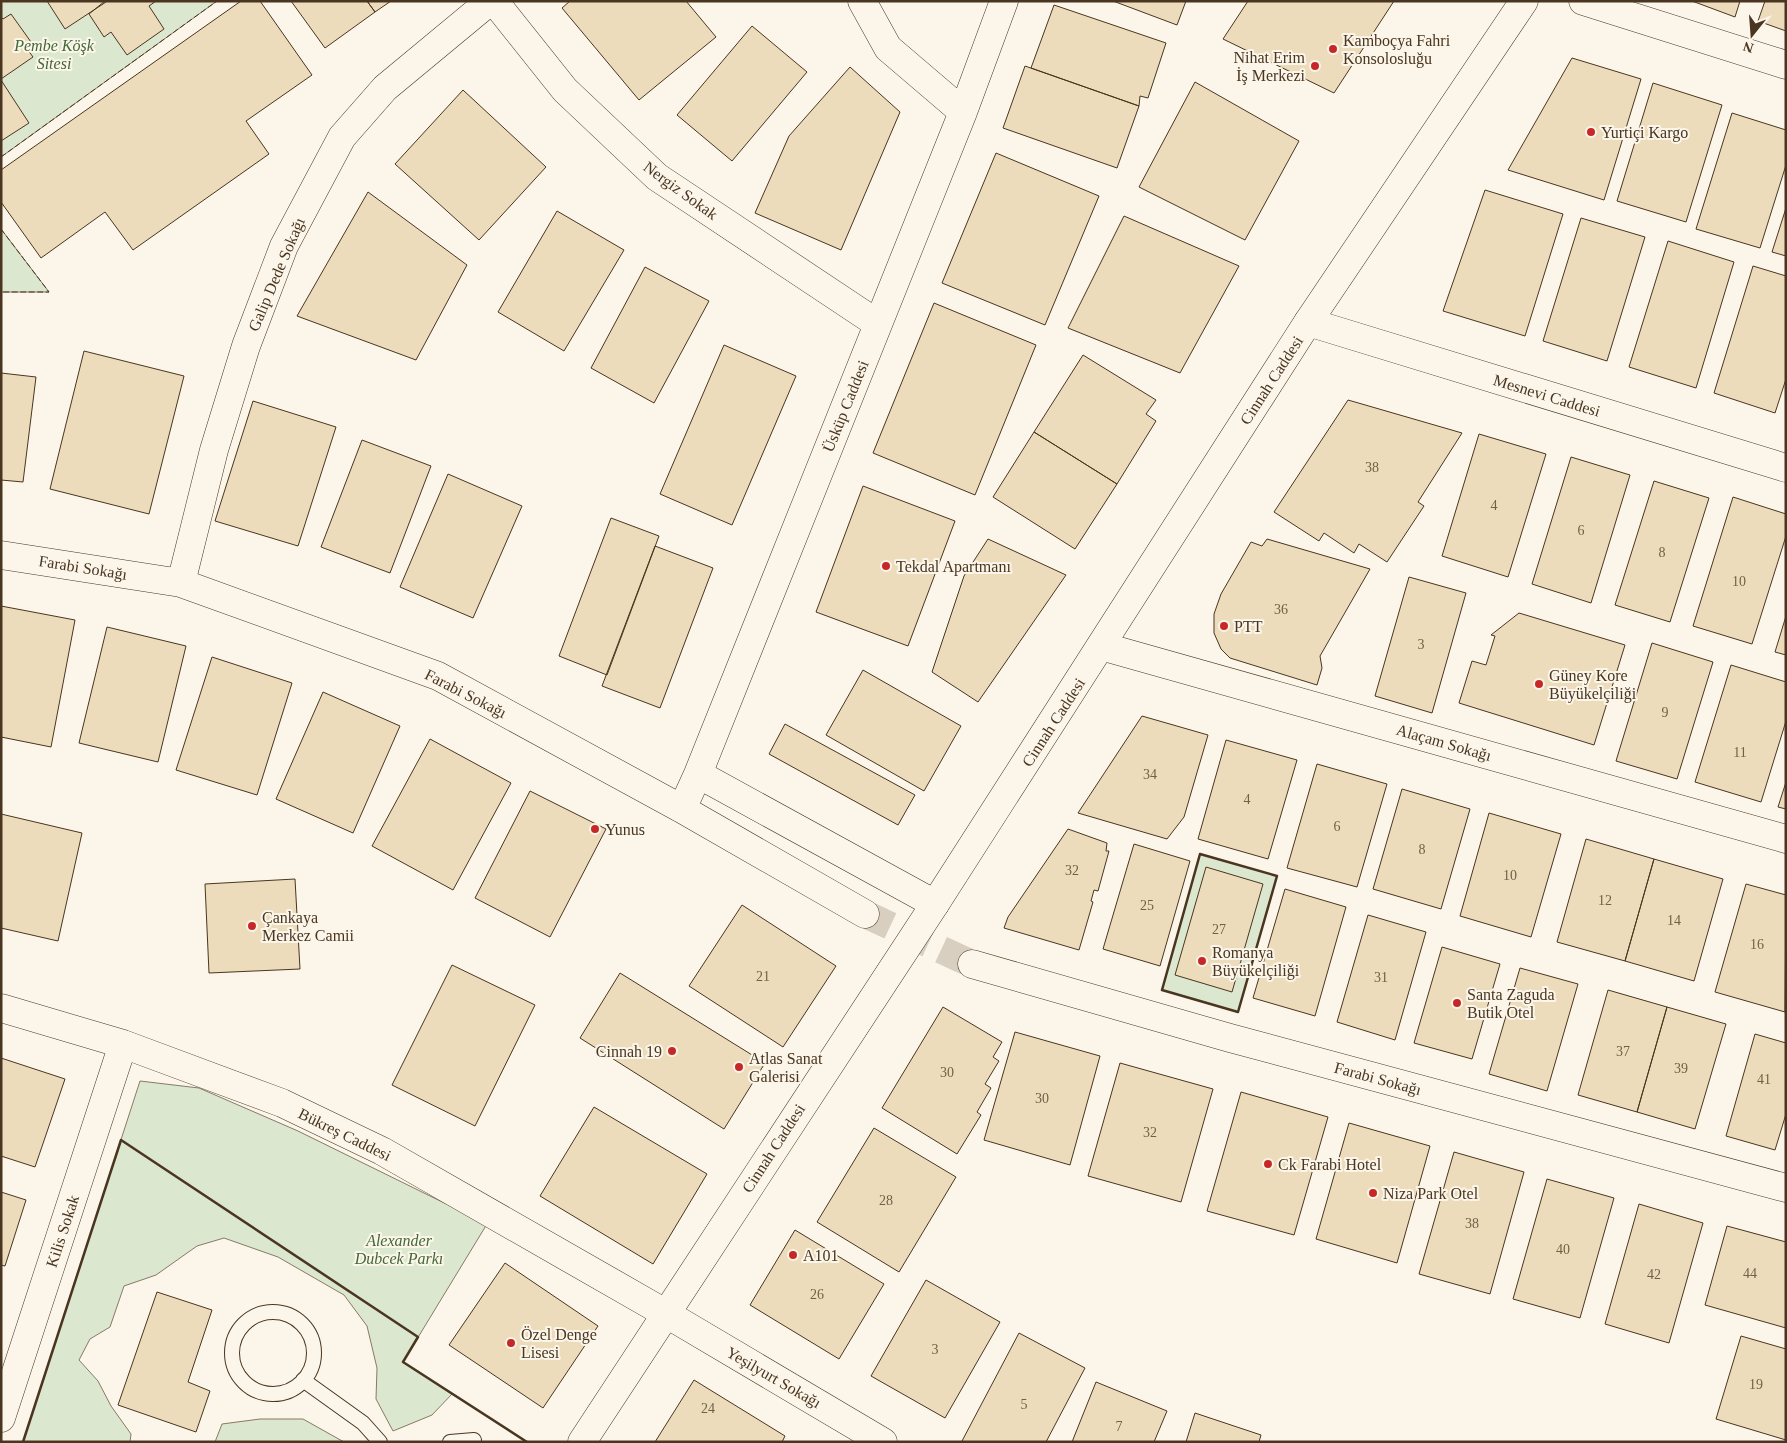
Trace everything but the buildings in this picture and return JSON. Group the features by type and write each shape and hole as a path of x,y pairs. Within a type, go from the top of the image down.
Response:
{"street":[{"name":"Nergiz Sokak","path":"492,1 565,90 657,177 878,324"},
{"name":"Galip Dede Sokağı","path":"180,583 214,450 246,346 284,246 342,137 385,88 492,1"},
{"path":"862,1 888,48 963,112"},
{"name":"Üsküp Caddesi","path":"682,809 698,774 963,112 1004,1"},
{"name":"Cinnah Caddesi","path":"582,1442 935,904 1308,322 1524,1"},
{"path":"1583,1 1786,65"},
{"name":"Mesnevi Caddesi","path":"1308,322 1786,468"},
{"name":"Farabi Sokağı","path":"1,555 180,583 438,676 682,809 865,914"},
{"name":"Alaçam Sokağı","path":"1101,646 1786,839"},
{"path":"698,774 935,904"},
{"name":"Farabi Sokağı","path":"972,964 1230,1038 1786,1188"},
{"name":"Bükreş Caddesi","path":"1,1008 123,1044 282,1103 382,1151 665,1313"},
{"name":"Kilis Sokak","path":"1,1418 123,1044"},
{"name":"Yeşilyurt Sokağı","path":"665,1313 884,1442"}],"lane":[{"path":"267,1312 280,1312 293,1316 304,1325 311,1337 314,1351 313,1364 304,1380 297,1386 284,1392 270,1394 257,1390 246,1383 238,1373 233,1360 236,1335 244,1324 254,1316 267,1312"},
{"path":"304,1380 363,1423 380,1442"},
{"path":"450,1442 474,1440"}],"green space":[{"name":"Pembe Köşk Sitesi","path":"1,1 217,1 1,157"},
{"path":"1,229 49,292 1,292"},
{"path":"1200,854 1277,876 1238,1012 1162,990"},
{"name":"Alexander Dubcek Parkı","path":"140,1081 199,1088 298,1131 487,1224 403,1362 452,1394 432,1415 393,1431 376,1399 377,1368 367,1326 344,1295 278,1257 224,1238 197,1246 156,1275 124,1286 110,1327 90,1339 79,1360 98,1381 111,1406 131,1434 130,1442 23,1442"},
{"path":"260,1419 303,1419 344,1442 215,1442 222,1424"}],"tunnel":[{"path":"865,914 972,964"}],"fence":[{"path":"1,157 217,1"},
{"path":"1,229 49,292 1,292"}],"wall":[{"path":"1200,854 1277,876 1238,1012 1162,990 1200,854"},
{"path":"23,1442 121,1140 418,1337 403,1362 527,1442"}],"place":[{"name":"Kamboçya Fahri Konsolosluğu","path":"1333,49"},
{"name":"Nihat Erim İş Merkezi","path":"1315,66"},
{"name":"Yurtiçi Kargo","path":"1591,132"},
{"name":"Tekdal Apartmanı","path":"886,566"},
{"name":"PTT","path":"1224,626"},
{"name":"Güney Kore Büyükelçiliği","path":"1539,684"},
{"name":"Yunus","path":"595,829"},
{"name":"Çankaya Merkez Camii","path":"252,926"},
{"name":"Romanya Büyükelçiliği","path":"1202,961"},
{"name":"Santa Zaguda Butik Otel","path":"1457,1003"},
{"name":"Cinnah 19","path":"672,1051"},
{"name":"Atlas Sanat Galerisi","path":"739,1067"},
{"name":"Ck Farabi Hotel","path":"1268,1164"},
{"name":"Niza Park Otel","path":"1373,1193"},
{"name":"A101","path":"793,1255"},
{"name":"Özel Denge Lisesi","path":"511,1343"}]}
